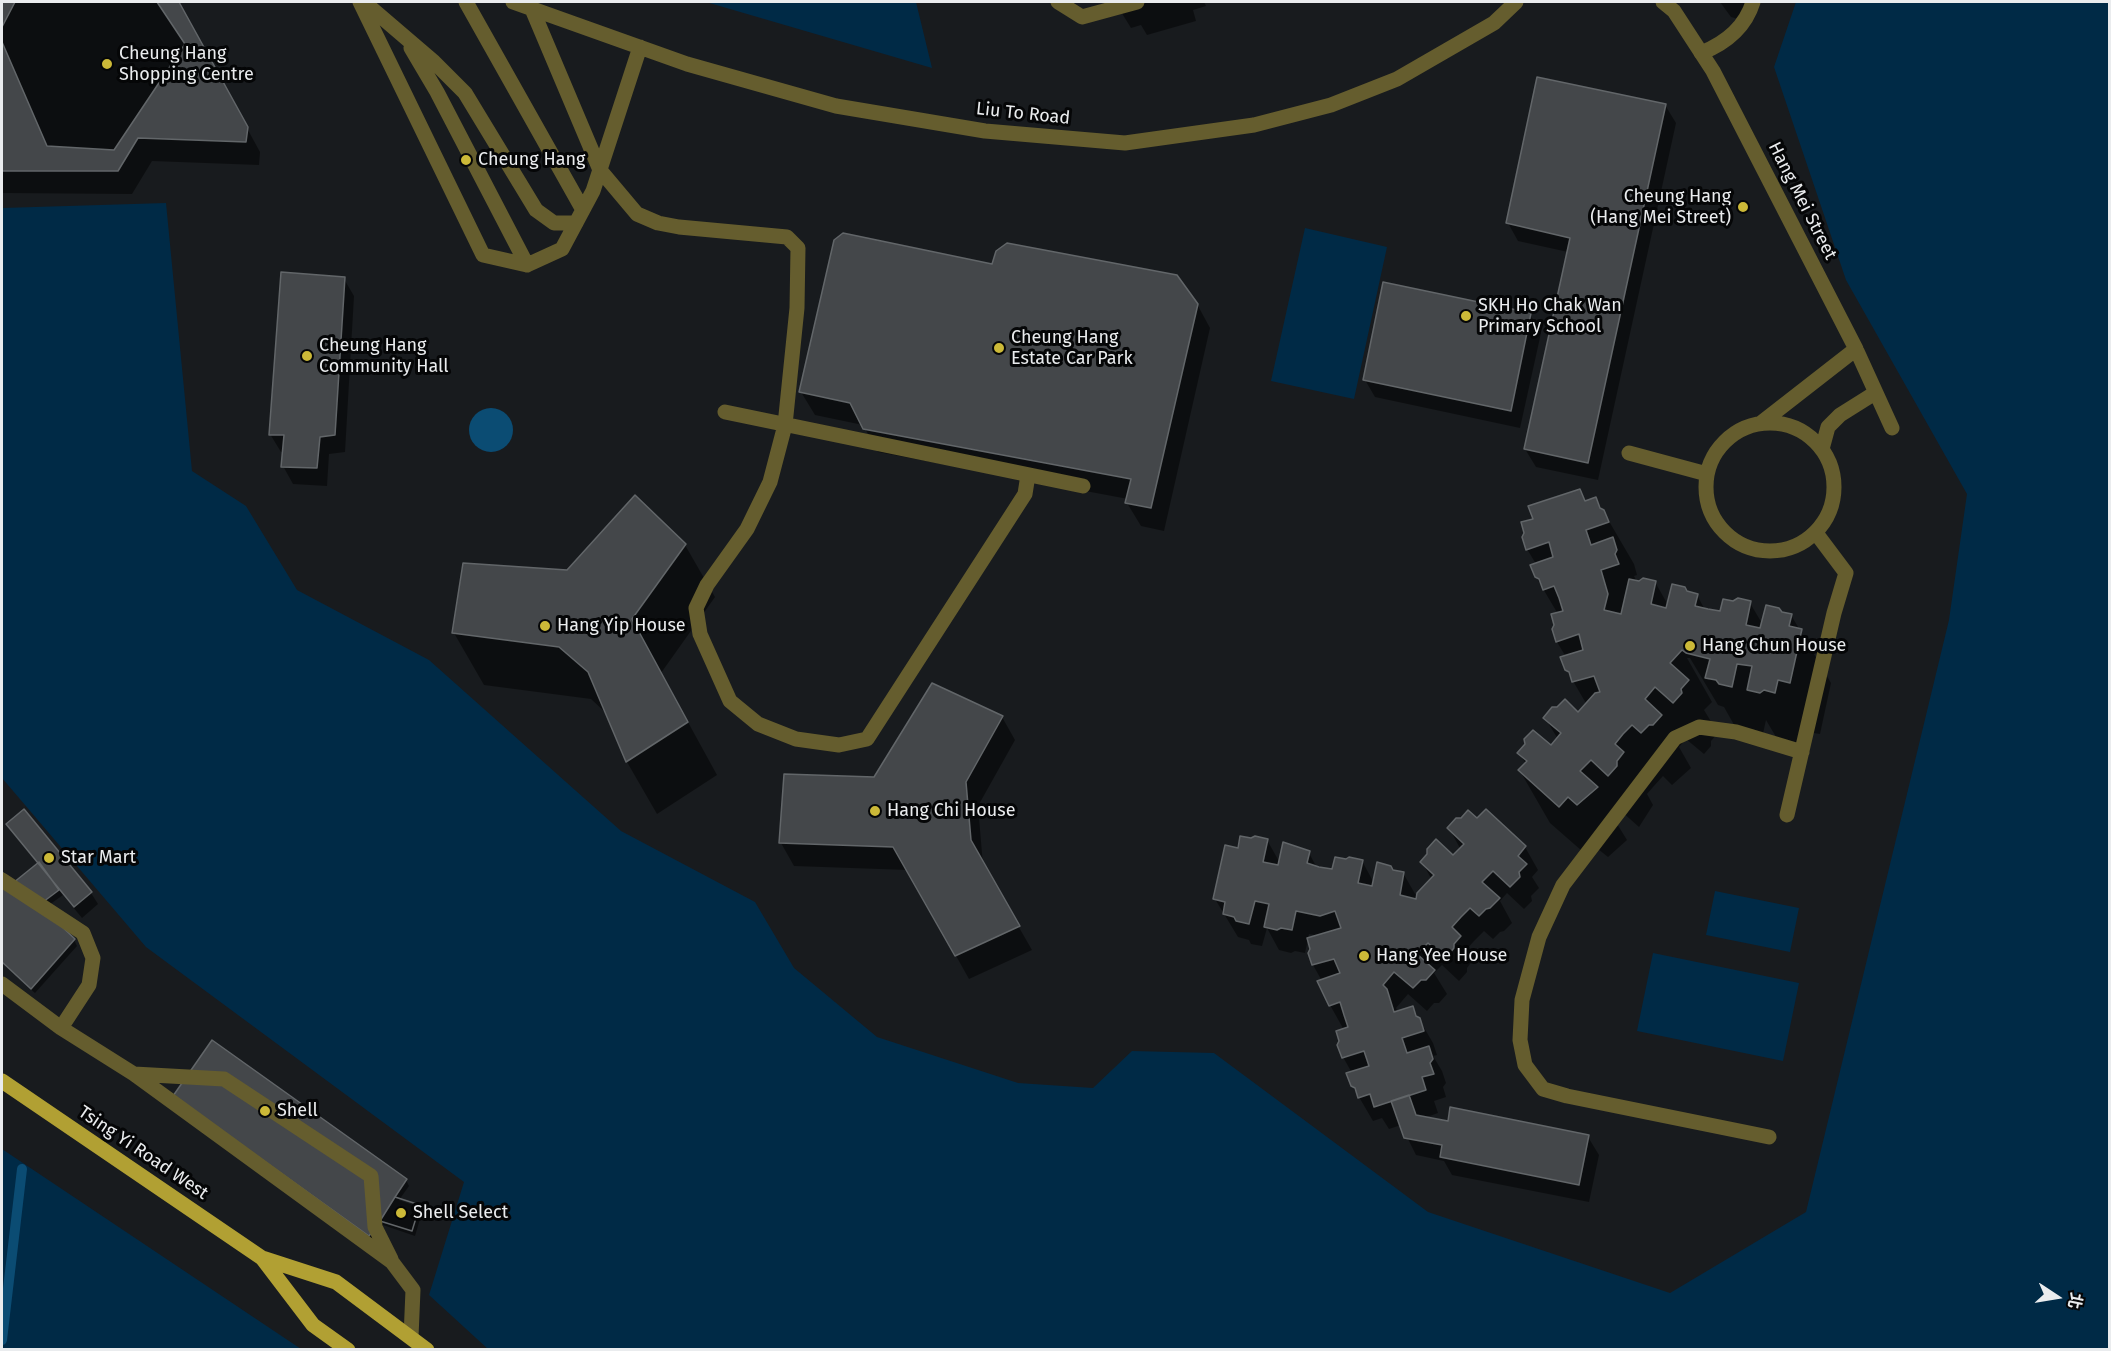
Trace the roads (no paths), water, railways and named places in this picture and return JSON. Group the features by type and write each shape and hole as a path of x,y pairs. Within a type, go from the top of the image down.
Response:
{"main road":[{"name":"Tsing Yi Road West","path":"2,1081 262,1258 336,1282 427,1350"},
{"name":"Tsing Yi Road West","path":"262,1258 313,1325 348,1350"}],"street":[{"path":"362,2 434,62 465,93 536,210 554,223 579,216"},
{"path":"362,2 483,255 527,265 562,249 593,191 640,47"},
{"path":"466,2 579,216"},
{"name":"Liu To Road","path":"513,2 687,64 836,106 986,131 1125,143 1254,125 1331,105 1397,79 1494,23 1516,2"},
{"path":"1058,2 1082,17 1137,2"},
{"name":"Hang Mei Street","path":"1663,2 1674,11 1713,71 1856,349 1892,428"},
{"path":"1701,53 1731,37 1742,24 1753,2"},
{"path":"532,9 600,170 637,214 658,223 787,237 798,248 797,308 785,425 770,482 747,529 707,585 696,608 700,634 730,701 758,724 796,739 839,745 867,739 1025,494 1028,475"},
{"path":"405,37 437,92 527,265"},
{"path":"1761,423 1856,349"},
{"path":"1822,449 1828,427 1840,415 1875,393"},
{"path":"725,412 1083,486"},
{"path":"1761,423 1778,423 1795,427 1810,436 1822,449 1831,466 1835,483 1833,501 1827,518 1816,533 1799,545 1780,551 1759,551 1740,544 1724,532 1712,514 1706,494 1707,474 1714,456 1726,440 1742,429 1761,423"},
{"path":"1629,453 1707,474"},
{"path":"1787,815 1834,613 1846,573 1816,533"},
{"path":"1769,1137 1542,1089 1525,1065 1520,1040 1522,1000 1539,937 1563,885 1675,738 1699,727 1736,732 1802,752"},
{"path":"2,880 83,933 93,958 89,985 61,1028"},
{"path":"2,984 61,1028 134,1074 392,1262"},
{"path":"134,1074 224,1079 371,1176 375,1227 392,1262 413,1290 411,1337"}],"waterway":[{"path":"2,1340 22,1169"}],"place":[{"name":"Cheung Hang Shopping Centre","path":"107,64"},
{"name":"Cheung Hang","path":"466,160"},
{"name":"Cheung Hang (Hang Mei Street)","path":"1743,207"},
{"name":"SKH Ho Chak Wan Primary School","path":"1466,316"},
{"name":"Cheung Hang Estate Car Park","path":"999,348"},
{"name":"Cheung Hang Community Hall","path":"307,356"},
{"name":"Hang Yip House","path":"545,626"},
{"name":"Hang Chun House","path":"1690,646"},
{"name":"Hang Chi House","path":"875,811"},
{"name":"Star Mart","path":"49,858"},
{"name":"Hang Yee House","path":"1364,956"},
{"name":"Shell","path":"265,1111"},
{"name":"Shell Select","path":"401,1213"}]}
